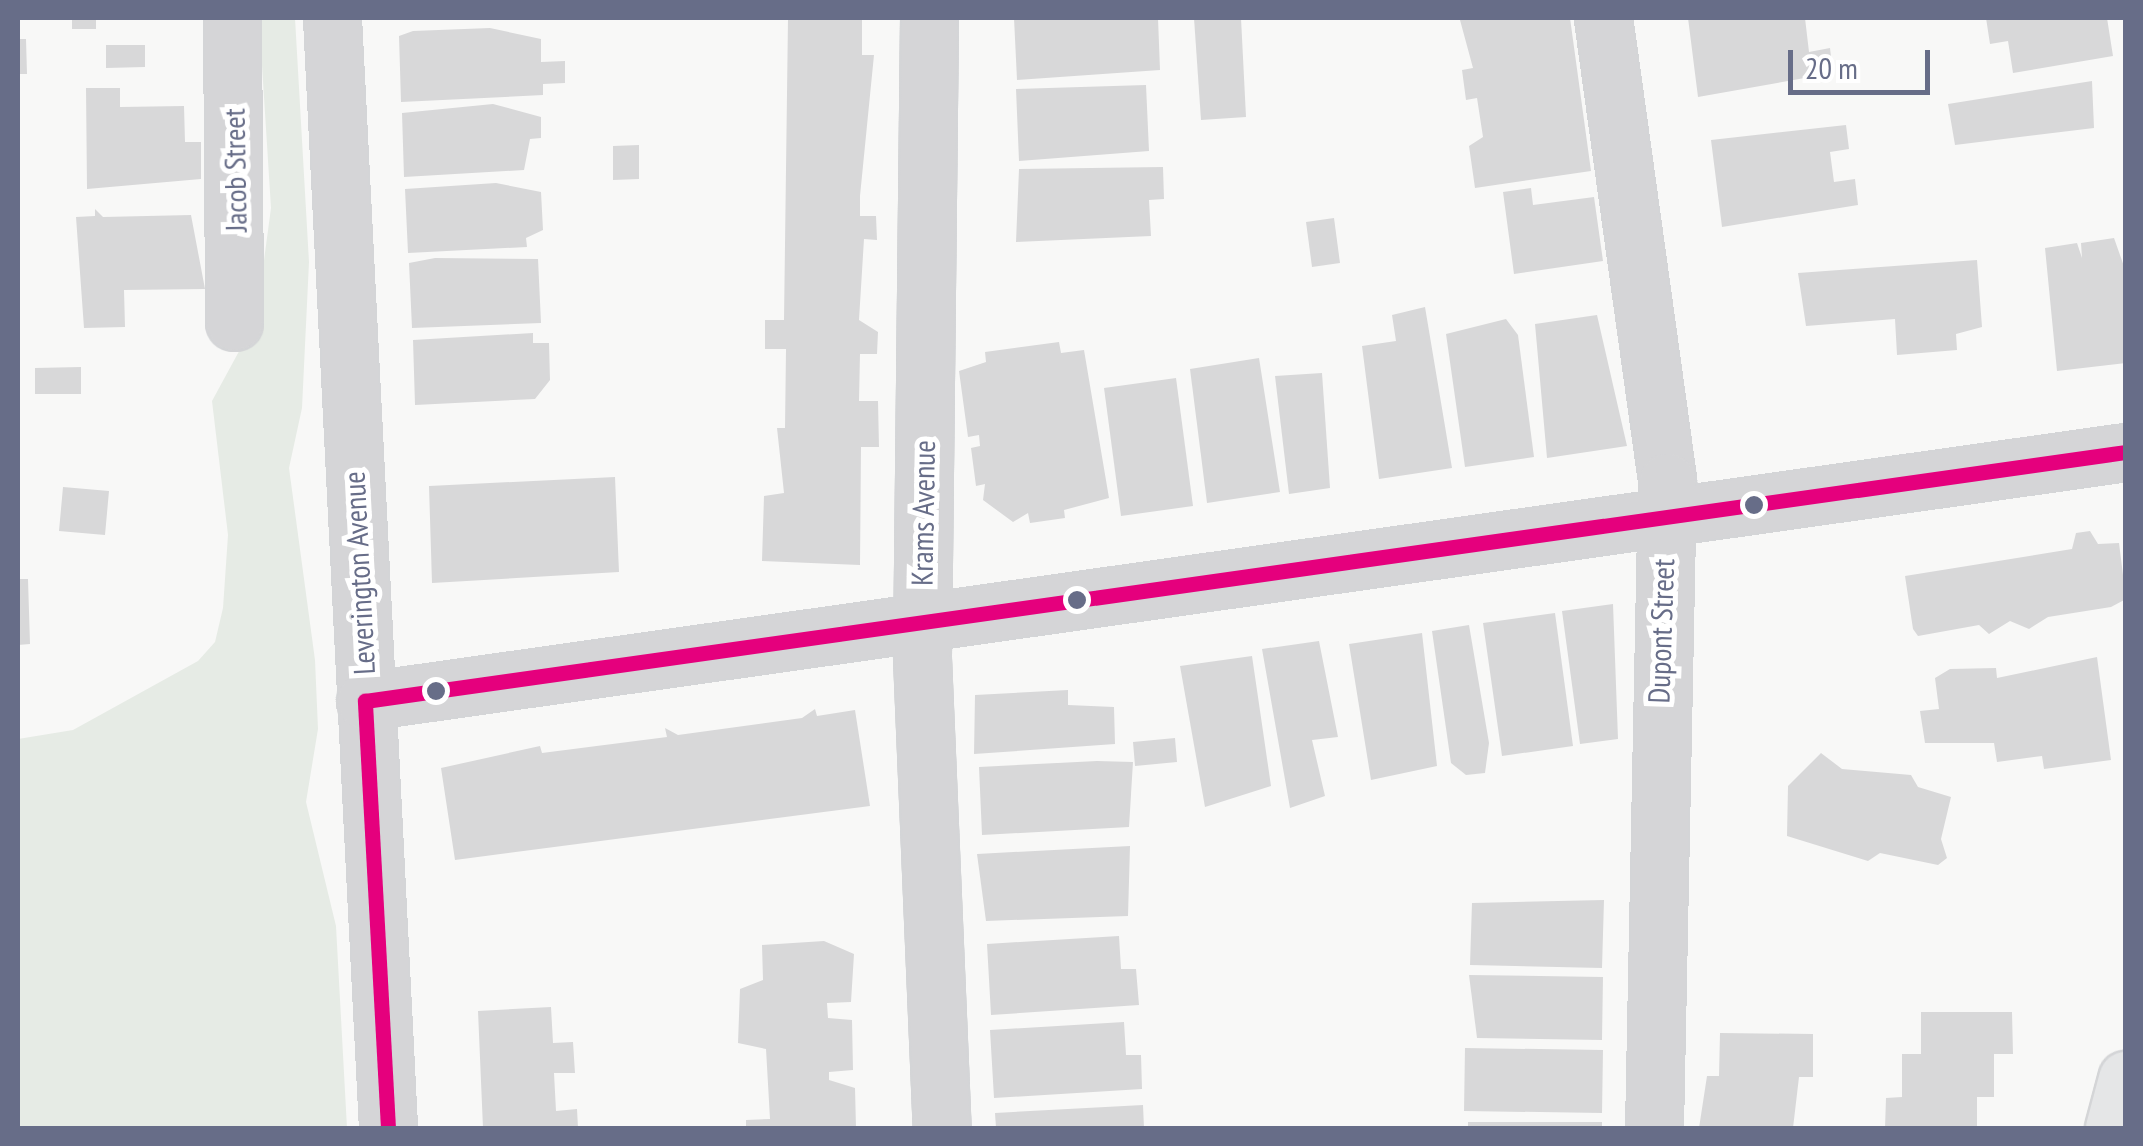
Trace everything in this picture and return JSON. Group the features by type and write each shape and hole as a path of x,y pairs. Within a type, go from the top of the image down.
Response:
{"main road":[{"path":"2113,1128 2126,1079"}],"street":[{"name":"Jacob Street","path":"232,18 234,322"},
{"name":"Leverington Avenue","path":"332,18 388,1128"},
{"name":"Krams Avenue","path":"929,18 922,624 942,1128"},
{"name":"Dupont Street","path":"1603,18 1664,445 1666,518 1654,1128"},
{"path":"365,701 2126,452"}],"shaded area":[{"path":"259,18 295,18 309,262 302,408 289,468 315,660 318,729 306,802 336,926 347,1128 18,1128 18,739 73,730 198,661 215,642 223,608 228,535 212,401 256,320 271,208"}],"building":[{"path":"72,18 96,18 96,29 72,29"},
{"path":"788,18 862,18 862,55 874,55 860,216 876,216 877,240 864,239 859,320 878,332 877,354 860,354 859,401 878,401 879,447 861,447 860,565 762,561 764,496 784,493 777,428 785,428 786,349 765,349 765,320 784,320"},
{"path":"1014,18 1158,18 1160,70 1017,80"},
{"path":"1194,18 1241,18 1246,117 1201,120"},
{"path":"1570,18 1591,171 1475,188 1469,146 1483,137 1477,98 1466,100 1462,70 1473,68 1460,20"},
{"path":"1688,18 1805,18 1809,52 1830,48 1833,73 1698,97"},
{"path":"1986,18 2107,18 2113,56 2013,73 2008,41 1990,44"},
{"path":"490,28 541,39 541,62 565,61 565,83 543,84 543,95 401,102 399,36 413,31"},
{"path":"18,39 26,39 27,74 18,74"},
{"path":"106,45 145,45 145,67 106,68"},
{"path":"2092,81 2094,128 1955,145 1948,104"},
{"path":"1146,85 1149,151 1019,161 1016,89"},
{"path":"86,88 120,88 120,107 184,106 185,142 201,142 201,179 87,189"},
{"path":"493,104 541,117 541,138 530,139 524,170 404,177 402,113"},
{"path":"1846,125 1849,149 1830,152 1834,182 1855,179 1858,205 1722,227 1711,140"},
{"path":"639,145 639,179 613,180 613,146"},
{"path":"1163,167 1164,199 1149,200 1151,236 1016,242 1019,169"},
{"path":"496,183 541,192 543,230 526,238 527,247 408,253 405,189"},
{"path":"1531,188 1533,205 1594,197 1603,261 1514,274 1503,192"},
{"path":"95,209 103,217 191,215 205,289 124,290 125,327 84,328 76,217 95,216"},
{"path":"1334,218 1340,263 1312,267 1306,222"},
{"path":"2114,238 2126,272 2126,363 2057,371 2045,248 2077,243 2082,258 2081,243"},
{"path":"435,258 538,259 541,323 412,328 409,263"},
{"path":"1977,260 1982,327 1956,334 1957,350 1897,355 1895,319 1806,326 1798,273"},
{"path":"1425,307 1452,468 1379,479 1362,346 1396,341 1392,315"},
{"path":"1597,315 1627,446 1547,458 1535,324"},
{"path":"1506,319 1518,335 1534,457 1465,467 1446,334"},
{"path":"533,333 533,343 549,343 550,380 535,399 415,405 413,340"},
{"path":"1059,342 1061,353 1084,350 1109,498 1064,510 1065,518 1030,523 1028,513 1013,522 983,500 985,484 976,486 971,448 980,446 979,435 968,437 959,371 986,362 985,352"},
{"path":"1259,358 1280,492 1207,503 1190,369"},
{"path":"81,367 81,394 35,394 35,368"},
{"path":"1322,373 1330,488 1289,494 1275,376"},
{"path":"1176,378 1193,506 1121,516 1104,388"},
{"path":"615,477 619,572 432,583 429,486"},
{"path":"63,487 109,491 105,535 59,531"},
{"path":"2090,531 2098,544 2119,543 2126,599 2111,607 2048,617 2029,629 2010,621 1989,634 1979,625 1918,636 1913,629 1905,576 2072,549 2076,533"},
{"path":"18,579 28,579 30,644 18,645"},
{"path":"1613,604 1618,739 1580,744 1562,611"},
{"path":"1555,613 1573,746 1502,756 1483,623"},
{"path":"1469,625 1489,743 1485,773 1466,775 1451,763 1432,631"},
{"path":"1422,633 1437,766 1371,780 1349,644"},
{"path":"1319,641 1338,737 1312,740 1325,796 1290,808 1262,649"},
{"path":"1252,656 1271,786 1205,807 1180,666"},
{"path":"2097,657 2111,760 2044,769 2042,756 1997,762 1994,743 1925,743 1920,711 1939,709 1935,678 1950,669 1996,668 1997,678"},
{"path":"1068,690 1068,705 1114,707 1115,744 974,754 975,695"},
{"path":"815,709 817,716 855,710 870,806 455,860 441,768 540,746 542,753 667,737 665,728 678,735 802,718"},
{"path":"1175,738 1177,762 1135,766 1133,742"},
{"path":"1821,753 1842,769 1911,775 1918,787 1951,797 1941,839 1947,858 1938,865 1880,853 1868,861 1787,836 1788,786"},
{"path":"1133,762 1129,827 982,835 979,767"},
{"path":"1130,846 1128,916 986,921 977,854"},
{"path":"1604,900 1602,968 1470,965 1472,903"},
{"path":"1119,936 1121,969 1136,969 1139,1005 991,1015 987,944"},
{"path":"824,941 854,954 851,1002 827,1003 828,1018 852,1020 853,1070 829,1072 829,1080 855,1088 856,1128 746,1128 746,1120 770,1119 766,1049 738,1043 740,989 763,980 762,945"},
{"path":"1469,975 1603,977 1602,1040 1477,1038"},
{"path":"551,1007 553,1043 573,1042 575,1073 554,1073 556,1111 577,1109 578,1128 483,1128 478,1011"},
{"path":"1921,1012 2012,1012 2013,1054 1994,1054 1994,1097 1977,1097 1977,1128 1885,1128 1886,1098 1902,1097 1902,1054 1921,1054"},
{"path":"1124,1022 1126,1055 1141,1055 1142,1089 994,1098 990,1030"},
{"path":"1720,1033 1813,1034 1813,1077 1799,1077 1793,1128 1699,1128 1707,1076 1719,1076"},
{"path":"1465,1048 1603,1050 1602,1113 1464,1111"},
{"path":"1143,1105 1144,1128 996,1128 995,1113"},
{"path":"1468,1122 1602,1122 1602,1128 1468,1128"}],"transit line":[{"path":"388,1128 365,701 2126,452"}]}
